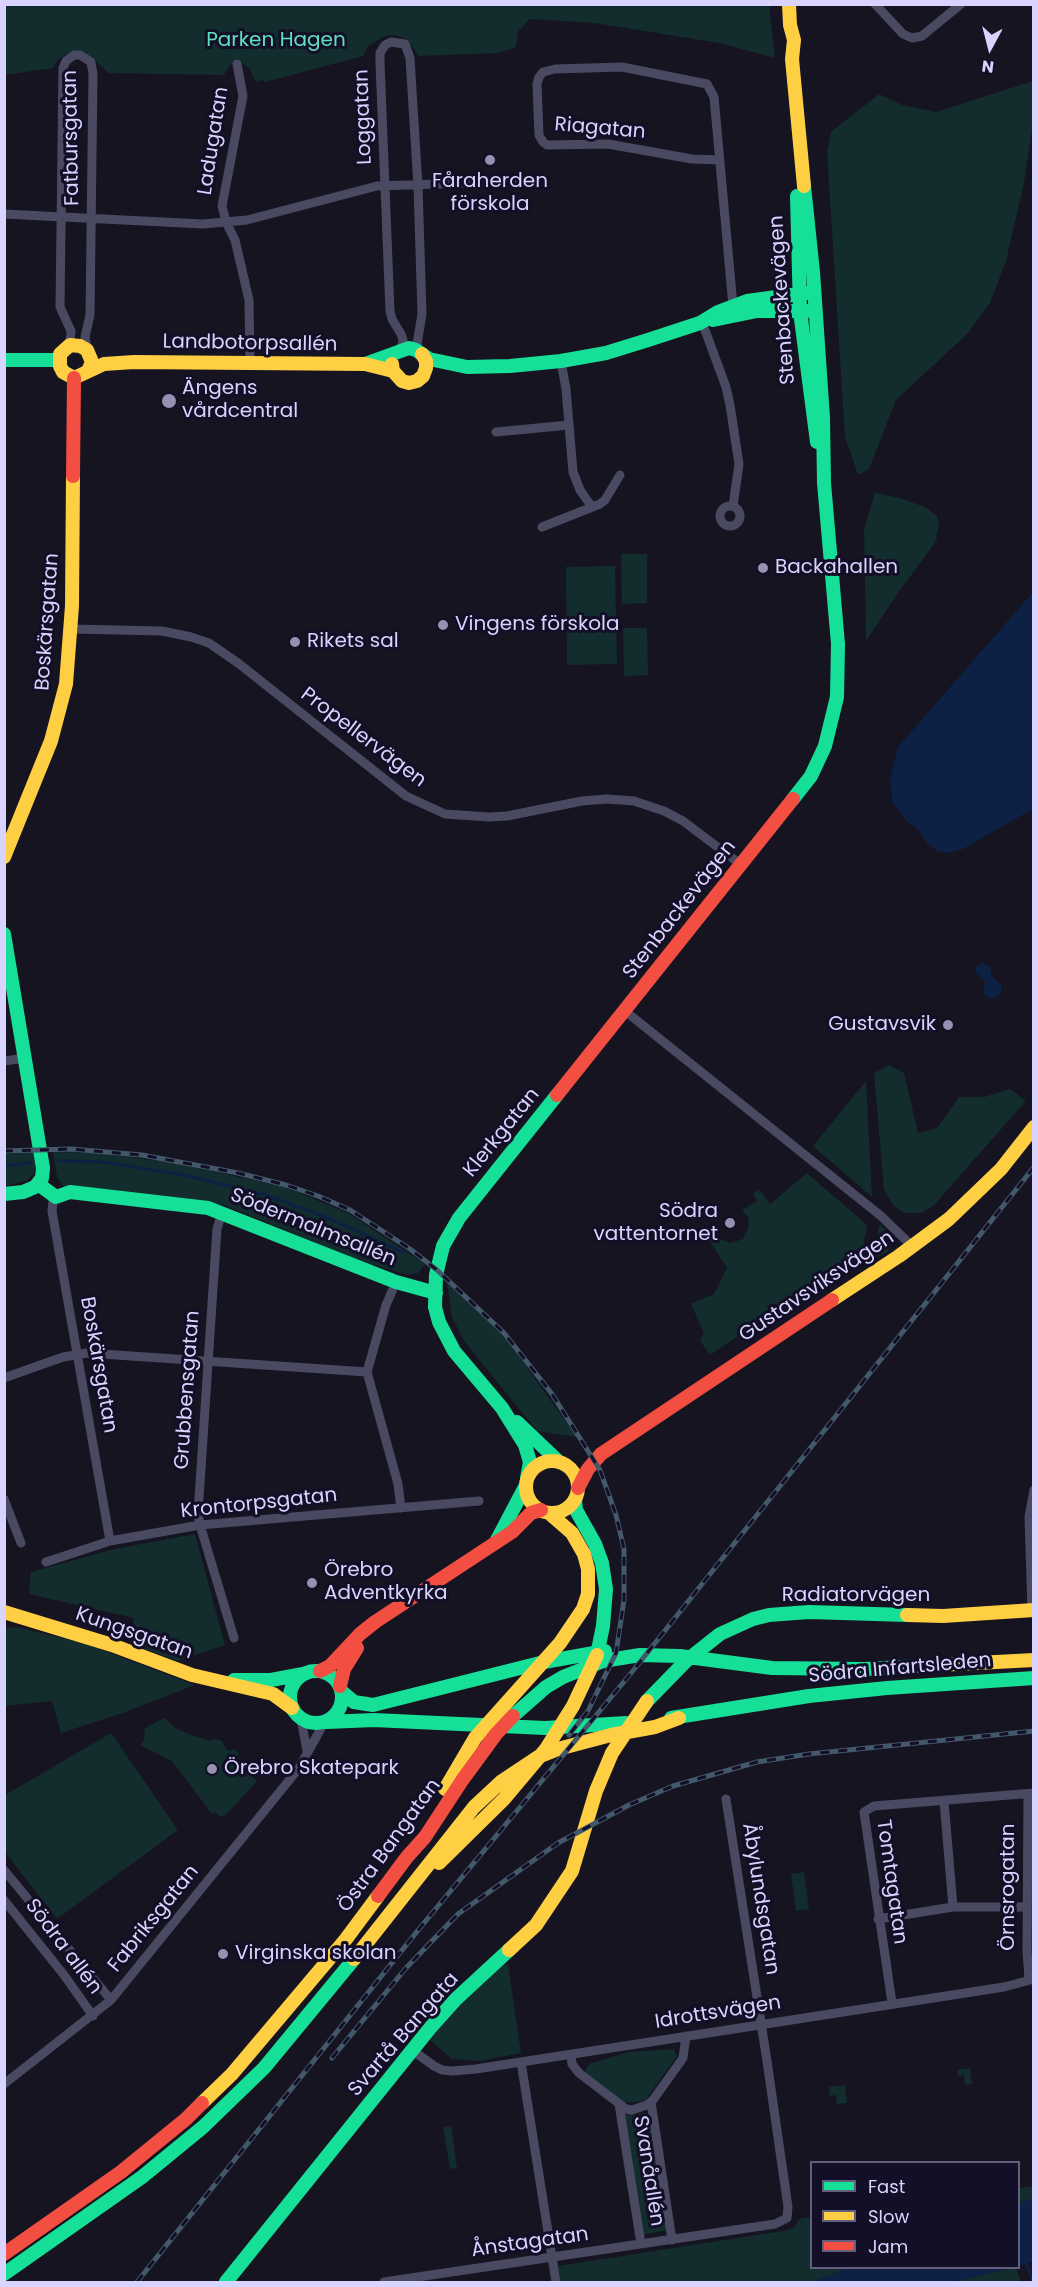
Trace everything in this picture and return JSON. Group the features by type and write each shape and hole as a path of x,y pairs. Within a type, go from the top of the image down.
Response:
{"street":[{"name":"Stenbackevägen","path":"789,4 788,40 792,59 814,292 823,418 824,483"},
{"path":"875,4 903,34 912,38 928,32 961,4"},
{"name":"Loggatan","path":"399,352 403,340 390,311 380,63 380,53 385,45 391,42 405,44 410,58 418,186 422,314 419,352"},
{"name":"Fatbursgatan","path":"70,345 71,331 60,307 63,68 66,61 74,55 80,55 89,60 92,66 90,315 85,336 88,351"},
{"name":"Ladugatan","path":"237,64 243,96 222,206 226,222 235,240 249,300 250,364"},
{"name":"Riagatan","path":"719,160 692,159 608,144 547,145 540,135 537,84 539,77 543,72 555,69 622,66 707,84 714,97 735,311"},
{"name":"Stenbackevägen","path":"796,113 800,311 812,419 830,532 839,680 834,712 825,746 811,776 625,1011 880,1216 912,1246"},
{"path":"4,214 203,224 247,220 384,186 526,181"},
{"path":"735,311 760,298 814,292"},
{"path":"467,367 438,361 409,348 399,352 392,365 393,372 402,381 409,383 423,376 467,367 561,361 606,353 702,322 718,312 815,311"},
{"path":"702,322 726,387 730,405 739,464 733,506"},
{"path":"70,345 80,346 88,351 92,362 84,375 74,378 63,372 59,360 60,354 70,345"},
{"name":"Landbotorpsallén","path":"88,351 134,362"},
{"name":"Landbotorpsallén","path":"365,364 399,352"},
{"path":"419,352 426,361 423,376"},
{"path":"4,360 59,360"},
{"path":"561,361 576,480 592,507"},
{"name":"Landbotorpsallén","path":"88,371 104,364 134,362 365,364 393,372"},
{"name":"Boskärsgatan","path":"4,857 60,713 67,676 71,629 74,378"},
{"path":"496,432 569,425"},
{"path":"542,526 605,500 620,475"},
{"name":"Propellervägen","path":"71,629 162,631 185,635 209,643 238,663 406,796 445,814 507,816 582,801 607,799 634,801 664,811 683,821 740,864"},
{"path":"4,934 43,1173 38,1184 24,1192 4,1194"},
{"name":"Klerkgatan","path":"436,1293 438,1260 450,1231 625,1011"},
{"path":"4,1061 26,1058"},
{"name":"Gustavsviksvägen","path":"561,1463 579,1462 601,1454 912,1246 949,1219 978,1193 1001,1169 1034,1126"},
{"path":"38,1184 56,1197"},
{"name":"Södermalmsallén","path":"56,1197 70,1192 222,1212 396,1282 436,1293"},
{"name":"Boskärsgatan","path":"56,1197 52,1211 110,1541"},
{"name":"Grubbensgatan","path":"222,1212 217,1229 198,1513 234,1638"},
{"path":"396,1282 386,1305 367,1372 398,1484 400,1508"},
{"path":"388,1914 475,1829 525,1776 564,1722 596,1658 603,1626 606,1588 602,1563 595,1544 576,1510 573,1473 502,1408 458,1356 445,1336 435,1307 436,1293"},
{"path":"4,1378 63,1357 105,1353 367,1372"},
{"path":"407,1857 435,1804 476,1738 560,1643 583,1609 588,1594 588,1569 584,1554 572,1533 531,1503 526,1496 529,1453 502,1408"},
{"name":"Gustavsviksvägen","path":"576,1494 588,1470 601,1454"},
{"path":"497,1540 533,1468 551,1461 561,1463"},
{"path":"1033,1610 1029,1517 1034,1490"},
{"path":"306,1751 290,1698 295,1681 303,1674 325,1669 350,1650 382,1618 512,1532 531,1514 559,1512 569,1508 576,1494"},
{"path":"4,1499 21,1543"},
{"name":"Krontorpsgatan","path":"46,1562 110,1541 200,1525 479,1501"},
{"name":"Radiatorvägen","path":"620,1739 647,1701 686,1661 720,1634 753,1619 778,1614 809,1612 943,1616 1033,1610"},
{"name":"Kungsgatan","path":"4,1612 102,1642 176,1670 273,1694 281,1698 296,1714"},
{"name":"Kungsgatan","path":"4,1623 46,1626"},
{"path":"325,1669 341,1684 354,1702 373,1705 551,1660 614,1650 661,1649 742,1660"},
{"path":"326,1722 339,1711 342,1701 341,1684 350,1650"},
{"name":"Östra Bangatan","path":"5,2252 121,2172 186,2119 255,2050 316,1978 424,1837 479,1755 514,1714 555,1682 603,1660 640,1655 664,1655 742,1660"},
{"name":"Södra Infartsleden","path":"742,1660 773,1661 802,1667 885,1668 1034,1660"},
{"name":"Kungsgatan","path":"210,1680 271,1680 303,1674"},
{"name":"Södra Infartsleden","path":"679,1718 771,1701 876,1689 1034,1678"},
{"path":"296,1714 312,1724 374,1720 544,1728 610,1725 679,1718"},
{"name":"Östra Bangatan","path":"4,2274 142,2177 239,2094 302,2023 474,1807 502,1780 520,1767 558,1749 611,1735 655,1727 679,1718"},
{"name":"Fabriksgatan","path":"4,2085 111,2000 299,1768 306,1751 326,1722"},
{"name":"Svartå Bangata","path":"226,2283 412,2050 456,1999 536,1925 549,1908 572,1871 596,1791 620,1739"},
{"name":"Örnsrogatan","path":"944,1801 1031,1794 1027,1907 1031,1979"},
{"name":"Åbylundsgatan","path":"676,2239 775,2224 787,2218 788,2207 762,2025 726,1799"},
{"path":"944,1801 953,1907"},
{"name":"Tomtagatan","path":"892,2003 864,1812 874,1806 944,1801"},
{"name":"Södra allén","path":"6,1875 111,2000"},
{"name":"Södra allén","path":"4,1900 93,2016"},
{"path":"878,1919 953,1907 1027,1907"},
{"name":"Idrottsvägen","path":"412,2050 434,2067 452,2071 762,2025 892,2003 1004,1988 1031,1979"},
{"name":"Svanåallén","path":"571,2054 572,2064 579,2073 619,2104 632,2110 651,2102 684,2058 686,2036"},
{"path":"521,2062 556,2283"},
{"name":"Svanåallén","path":"651,2102 676,2239"},
{"name":"Svanåallén","path":"619,2104 641,2244"},
{"name":"Ånstagatan","path":"384,2283 418,2280 676,2239"}],"green space":[{"name":"Parken Hagen","path":"4,5 769,5 775,58 719,43 595,23 529,19 518,32 516,47 498,53 419,56 406,39 395,35 385,36 368,46 363,56 265,82 262,80 256,82 249,68 242,63 229,66 224,75 109,73 93,59 68,54 58,59 53,68 5,75"},
{"path":"1033,81 1033,120 1024,183 1006,261 990,303 967,334 896,400 869,469 858,475 845,437 827,153 831,132 879,94 902,105 936,112"},
{"path":"875,493 900,498 925,507 937,516 939,528 936,535 937,540 866,641 864,529"},
{"path":"621,554 647,554 647,603 622,604"},
{"path":"615,566 617,664 567,665 566,567"},
{"path":"623,628 647,628 648,675 624,676"},
{"path":"889,1065 904,1073 918,1133 937,1128 959,1097 984,1097 1010,1089 1026,1101 934,1205 922,1213 904,1213 894,1206 884,1190 874,1073"},
{"path":"866,1081 872,1197 813,1146"},
{"path":"33,1152 36,1165 34,1174 26,1181 5,1186 4,1154"},
{"path":"53,1152 98,1153 175,1163 285,1187 348,1213 425,1264 418,1273 408,1275 361,1261 224,1205 64,1187 57,1177"},
{"path":"807,1173 867,1225 863,1246 855,1257 710,1355 700,1341 704,1333 691,1304 714,1294 727,1268 708,1238 716,1232 721,1239 730,1243 743,1239 749,1225 748,1217 742,1210 757,1201 753,1194 759,1189 770,1204"},
{"path":"880,1224 890,1234 891,1245 887,1252 871,1261"},
{"path":"447,1283 502,1333 577,1437 537,1431 464,1341 452,1317"},
{"path":"195,1534 225,1645 177,1661 132,1644 134,1618 29,1594 31,1572 114,1549"},
{"path":"4,1627 21,1628 84,1643 195,1685 123,1713 61,1733 52,1701 5,1706"},
{"name":"Örebro Skatepark","path":"164,1718 176,1728 189,1734 210,1741 214,1739 222,1741 226,1749 230,1751 234,1749 239,1753 237,1758 245,1766 246,1772 257,1781 226,1815 221,1817 215,1812 212,1814 172,1761 140,1745 144,1740 145,1728"},
{"path":"111,1733 178,1830 57,1919 5,1852 5,1795"},
{"path":"804,1872 809,1909 796,1911 791,1874"},
{"path":"501,1965 508,1965 521,2053 479,2061 452,2059 431,2041 430,2033"},
{"path":"674,2049 677,2056 645,2101 621,2103 585,2072 589,2064 628,2052"},
{"path":"970,2068 972,2084 965,2085 964,2075 958,2076 957,2070"},
{"path":"845,2085 847,2103 837,2104 836,2095 830,2096 829,2087"},
{"path":"648,2113 669,2230 642,2235 623,2115"},
{"path":"451,2126 457,2168 450,2169 443,2127"},
{"path":"1033,2186 1033,2199 1020,2203 1020,2188"},
{"path":"810,2217 810,2269 846,2269 811,2282 561,2282 558,2266 782,2231 794,2228 799,2219"},
{"path":"1016,2269 1021,2282 953,2282"}],"water":[{"path":"1033,592 1033,809 963,849 949,853 937,851 927,843 917,827 907,822 892,801 890,778 898,747"},
{"path":"982,963 990,966 992,977 1001,985 1001,994 995,998 991,999 983,993 985,981 976,973 976,967"},
{"path":"1033,2199 1033,2261 1020,2266 1020,2203"},
{"path":"846,2269 1008,2269 953,2282 811,2282"}],"waterway":[{"path":"59,1161 103,1162 184,1175 263,1194 328,1218 403,1252"},
{"path":"4,1166 31,1163"},
{"path":"1026,2263 1033,2282"}],"railway":[{"path":"4,1151 71,1149 142,1155 238,1173 318,1196 350,1210 410,1249 437,1270 504,1333 552,1394 600,1470 616,1515 624,1549 624,1600 616,1653 588,1711 569,1735"},
{"path":"137,2282 419,1929 632,1672 1034,1167"},
{"path":"332,2058 406,1968 458,1914 558,1843 629,1805 673,1786 757,1762 809,1754 1034,1731"}],"traffic: fast":[{"path":"793,799 811,776 825,746 837,697 838,644 824,483 823,418 813,272 804,186"},
{"path":"797,196 800,311 817,442"},
{"path":"365,364 409,348 429,359 467,367 561,361 606,353 648,340 700,323 718,312 747,301 814,292"},
{"path":"713,320 757,311 807,311"},
{"path":"4,360 59,360"},
{"path":"4,934 43,1168 42,1178 35,1187 23,1192 4,1194"},
{"path":"527,1478 530,1462 525,1445 502,1408 454,1351 439,1322 435,1307 436,1275 443,1246 459,1218 557,1095"},
{"path":"38,1184 56,1197 70,1192 208,1208 396,1282 436,1293"},
{"path":"517,1422 559,1462"},
{"path":"497,1540 525,1487"},
{"path":"575,1500 576,1510 595,1544 602,1563 606,1589 603,1626 597,1655"},
{"path":"647,1701 686,1661 720,1634 753,1619 769,1615 809,1612 907,1615"},
{"path":"342,1692 354,1702 373,1705 544,1662 605,1651"},
{"path":"513,1716 546,1687 563,1677 603,1661 640,1655 680,1656 772,1668 865,1669 939,1665"},
{"path":"311,1671 321,1671 335,1678 342,1697 335,1716 321,1723 311,1723 301,1719 294,1712 290,1702 290,1692 294,1682 301,1675 311,1671"},
{"path":"234,1680 271,1680 303,1674"},
{"path":"671,1718 809,1696 1034,1678"},
{"path":"327,1722 374,1720 545,1728 626,1723"},
{"path":"226,2282 430,2028 456,1999 509,1950"},
{"path":"4,2274 142,2177 203,2127 264,2068 354,1959"}],"traffic: slow":[{"path":"789,4 790,25 794,40 792,59 804,186"},
{"path":"88,371 92,362 87,350 80,346 70,345 60,354 60,366 63,372 74,378 104,364 134,362 365,364 393,371"},
{"path":"392,364 393,371 402,381 409,383 417,381 423,376 426,368 426,361 422,354"},
{"path":"4,857 51,741 66,684 72,606 73,476"},
{"path":"832,1300 899,1256 949,1219 1001,1169 1034,1127"},
{"path":"547,1461 557,1461 571,1468 578,1487 571,1506 557,1513 547,1513 537,1509 530,1502 526,1492 526,1482 530,1472 537,1465 547,1461"},
{"path":"445,1789 475,1738 560,1643 583,1609 588,1594 588,1569 584,1554 572,1533 549,1513"},
{"path":"907,1615 943,1616 1034,1610"},
{"path":"4,1612 112,1645 192,1675 273,1694 292,1708"},
{"path":"439,1863 504,1799 546,1749 573,1706 597,1655"},
{"path":"939,1665 1034,1660"},
{"path":"509,1950 536,1925 572,1871 596,1791 612,1753 647,1701"},
{"path":"354,1959 474,1807 502,1781 538,1757 558,1749 611,1735 655,1727 679,1718"},
{"path":"202,2103 232,2074 346,1939 378,1896"}],"traffic: jam":[{"path":"73,476 74,378"},
{"path":"557,1095 793,799"},
{"path":"578,1488 588,1469 601,1454 832,1300"},
{"path":"320,1671 330,1666 360,1634 375,1622 512,1532 531,1513 541,1510"},
{"path":"340,1686 344,1669 357,1648"},
{"path":"378,1896 425,1837 496,1734 513,1716"},
{"path":"4,2254 121,2172 186,2119 202,2103"}],"place":[{"name":"Fåraherden förskola","path":"490,160"},
{"name":"Ängens vårdcentral","path":"169,401"},
{"name":"Backahallen","path":"763,568"},
{"name":"Vingens förskola","path":"443,625"},
{"name":"Rikets sal","path":"295,642"},
{"name":"Gustavsvik","path":"948,1025"},
{"name":"Södra vattentornet","path":"730,1223"},
{"name":"Örebro Adventkyrka","path":"312,1583"},
{"name":"Örebro Skatepark","path":"212,1769"},
{"name":"Virginska skolan","path":"223,1954"}]}
